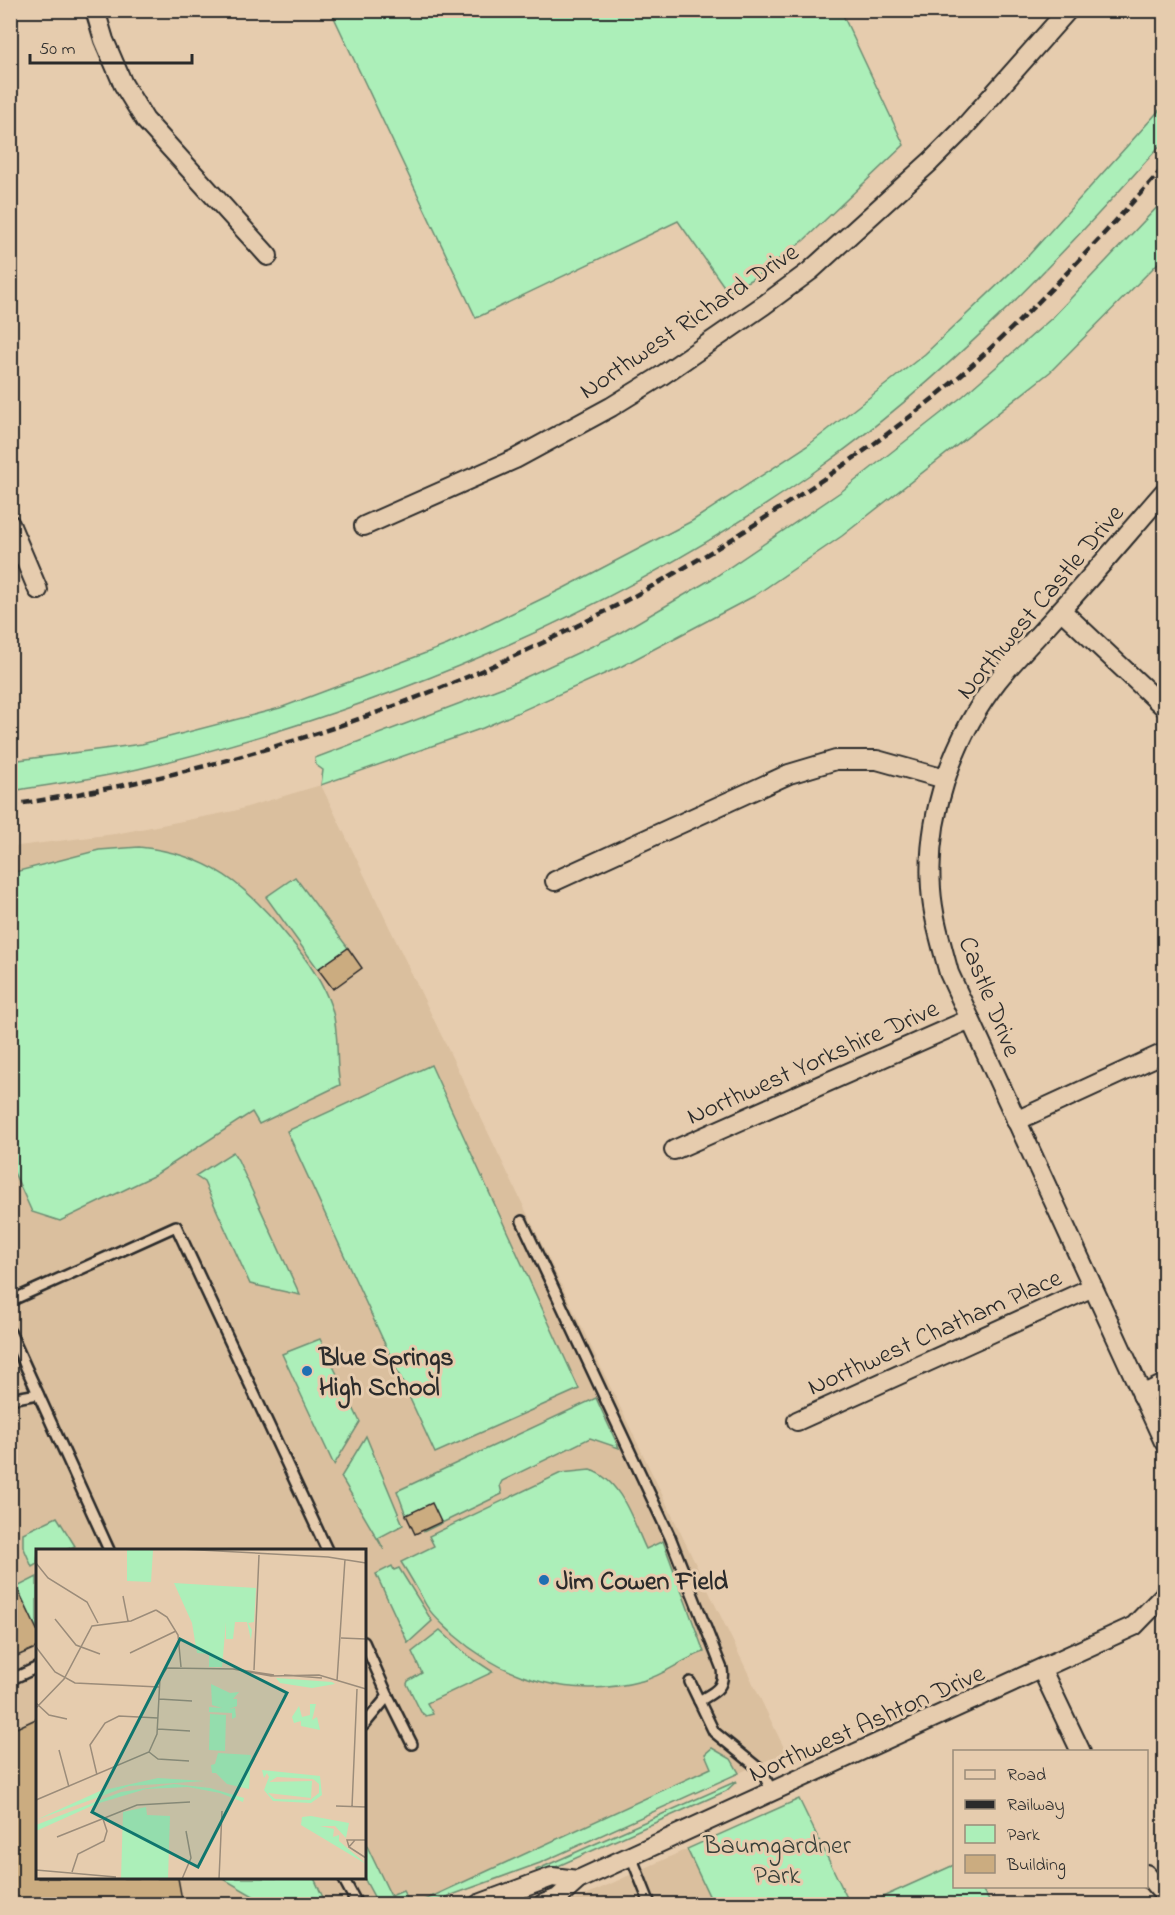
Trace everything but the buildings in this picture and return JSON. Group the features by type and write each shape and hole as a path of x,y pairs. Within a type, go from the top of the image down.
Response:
{"street":[{"path":"95,10 104,40 123,84 145,120 268,256"},
{"name":"Northwest Richard Drive","path":"364,526 515,459 582,423 661,376 764,305 810,271 930,162 960,132 1068,10"},
{"name":"Northwest Castle Drive","path":"945,779 967,727 998,681 1164,492"},
{"path":"10,524 38,590"},
{"path":"1061,610 1164,708"},
{"path":"555,881 789,774 836,760 877,760 945,779"},
{"name":"Castle Drive","path":"945,779 933,831 931,888 938,931 949,974 1142,1395"},
{"name":"Northwest Yorkshire Drive","path":"674,1150 970,1019"},
{"path":"1016,1121 1164,1053"},
{"name":"Northwest Chatham Place","path":"797,1421 1093,1287"},
{"path":"1164,1384 1142,1395 1164,1442"},
{"name":"Northwest Ashton Drive","path":"543,1905 558,1898 578,1880 1134,1626 1164,1595"},
{"path":"1042,1670 1080,1750"},
{"path":"1148,1876 1164,1894"},
{"name":"Northwest Ashton Drive","path":"479,1905 552,1877 578,1880"}],"lane":[{"path":"522,1221 670,1537 722,1669 724,1681 720,1689 699,1701"},
{"path":"10,1300 177,1226 326,1549"},
{"path":"10,1332 108,1549"},
{"path":"10,1399 38,1394"},
{"path":"366,1646 412,1744"},
{"path":"10,1680 36,1668"},
{"path":"690,1682 714,1732 762,1771 772,1792"},
{"path":"366,1723 388,1696"},
{"path":"631,1856 650,1905"},
{"path":"344,1879 357,1905"}],"shaded area":[{"name":"Blue Springs High School","path":"321,785 786,1752 503,1878 425,1904 11,1904 10,847 115,834 234,811"},
{"path":"687,1849 713,1904 565,1904 608,1885"}],"green space":[{"path":"331,11 841,11 904,145 803,241 754,278 728,292 678,221 476,318"},
{"path":"1164,105 1164,141 1083,230 998,317 909,398 862,436 814,472 737,523 656,571 574,614 490,653 404,688 316,719 228,746 122,773 11,791 11,761 142,744 280,708 447,645 562,589 692,521 807,446 925,354 1028,256"},
{"path":"1164,200 1164,257 1050,372 842,536 754,596 622,666 483,728 321,785 323,770 316,765 315,758 511,684 616,635 715,577 842,491 963,396 1052,318"},
{"path":"139,847 186,857 225,875 242,888 274,920 308,963 332,1009 336,1028 340,1085 259,1124 252,1112 155,1175 60,1221 32,1212 11,1166 11,873 99,850"},
{"path":"295,877 348,948 318,969 266,897"},
{"path":"431,1065 579,1389 435,1453 287,1131"},
{"path":"233,1152 300,1295 250,1284 204,1182 195,1176"},
{"path":"320,1339 360,1422 334,1465 282,1354"},
{"path":"596,1398 619,1448 590,1438 502,1481 500,1485 502,1494 423,1532 440,1522 406,1515 397,1491"},
{"path":"366,1436 403,1525 378,1538 384,1550 341,1477"},
{"name":"Jim Cowen Field","path":"590,1470 601,1475 618,1492 646,1549 663,1541 704,1652 642,1681 591,1688 542,1682 518,1675 474,1651 432,1613 401,1562 434,1546 429,1536 561,1473"},
{"path":"57,1517 75,1546 68,1549 36,1549 36,1565 32,1567 23,1546 23,1533"},
{"path":"392,1566 394,1570 399,1568 432,1621 408,1643 376,1574"},
{"path":"36,1578 36,1630 17,1587"},
{"path":"440,1630 467,1655 493,1672 427,1703 433,1714 426,1716 421,1712 407,1684 408,1681 422,1673 412,1652"},
{"path":"712,1748 731,1759 739,1773 540,1863 427,1904 416,1904 711,1768 705,1754"},
{"path":"737,1781 726,1791 538,1875 536,1870"},
{"name":"Baumgardner Park","path":"799,1799 850,1904 713,1904 687,1849"},
{"path":"366,1844 391,1896 403,1891 410,1904 378,1904 365,1879"},
{"name":"Baumgardner Park","path":"953,1865 953,1888 982,1888 991,1904 867,1904"},
{"path":"224,1879 314,1879 326,1904 267,1904"}],"railway":[{"path":"10,805 114,787 216,763 317,733 415,698 512,657 606,611 697,560 786,504 858,455 927,403 971,366 1046,294 1164,167"}],"place":[{"name":"Blue Springs High School","path":"307,1371"},
{"name":"Jim Cowen Field","path":"544,1580"}]}
